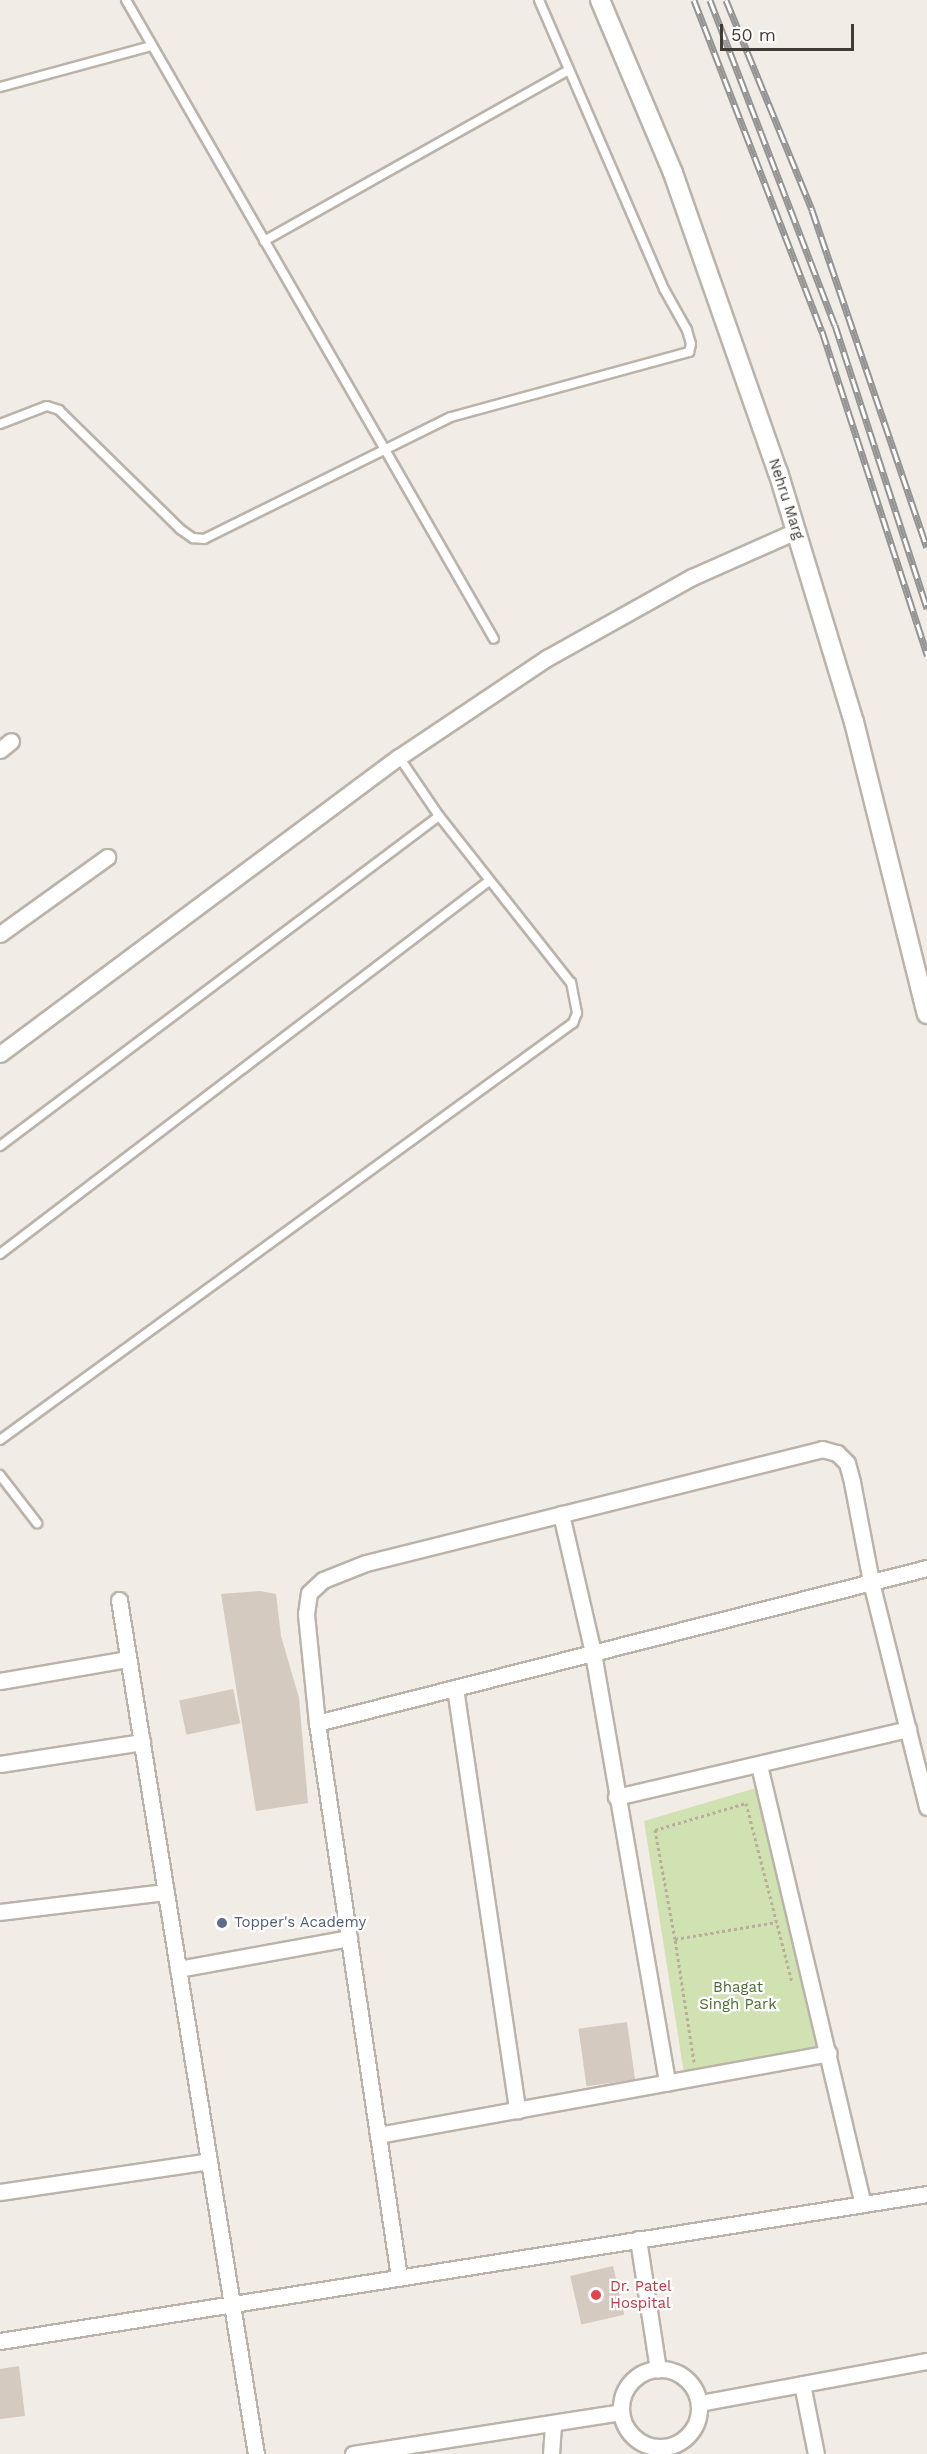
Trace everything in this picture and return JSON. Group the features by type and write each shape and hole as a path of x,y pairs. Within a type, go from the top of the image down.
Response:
{"street":[{"name":"Nehru Marg","path":"600,0 673,173 796,531 854,722 927,1014"},
{"path":"0,1054 399,757 582,637 692,577 796,531"},
{"path":"0,934 107,857"},
{"path":"399,2277 317,1723 306,1614 309,1593 323,1580 366,1563 822,1449 837,1453 847,1463 871,1582 927,1807"},
{"path":"561,1514 593,1653 667,2083"},
{"path":"317,1723 927,1568"},
{"path":"119,1600 256,2454"},
{"path":"0,1681 128,1659"},
{"path":"455,1688 517,2110"},
{"path":"616,1797 908,1729"},
{"path":"0,1764 142,1742"},
{"path":"759,1765 863,2204"},
{"path":"0,1912 166,1892"},
{"path":"178,1969 349,1938"},
{"path":"378,2135 829,2053"},
{"path":"0,2192 209,2161"},
{"path":"0,2341 927,2193"},
{"path":"638,2239 658,2369"},
{"path":"700,2403 927,2361"},
{"path":"658,2369 681,2374 696,2392 700,2403 693,2431 682,2441 654,2451 638,2441 626,2429 621,2412 621,2400 634,2378 658,2369"},
{"path":"802,2384 816,2454"},
{"path":"353,2454 621,2412"},
{"path":"551,2454 553,2423"}],"lane":[{"path":"126,0 494,639"},
{"path":"0,424 47,406 59,410 180,529 193,538 204,539 451,417 645,367 689,352 691,344 687,330 664,289 567,72 539,0"},
{"path":"0,87 151,46"},
{"path":"264,241 567,72"},
{"path":"0,1440 573,1023 577,1013 571,983 439,816 399,757"},
{"path":"0,1146 439,816"},
{"path":"0,1254 489,881"},
{"path":"0,1475 37,1523"}],"path":[{"path":"706,2062 694,2064 656,1830 746,1803 793,1987"},
{"path":"675,1939 777,1922"}],"green space":[{"name":"Bhagat Singh Park","path":"756,1788 819,2049 684,2073 644,1821"}],"building":[{"path":"260,1591 276,1594 281,1636 299,1698 308,1803 256,1811 221,1594"},
{"path":"233,1689 240,1723 186,1735 179,1700"},
{"path":"627,2022 635,2079 587,2086 578,2029"},
{"path":"613,2266 624,2315 581,2325 570,2276"},
{"path":"19,2366 25,2416 0,2419 0,2369"}],"railway":[{"path":"694,0 822,331 927,655"},
{"path":"710,0 835,325 927,608"},
{"path":"726,0 812,210 927,547"}],"place":[{"name":"Topper's Academy","path":"222,1923"},
{"name":"Dr. Patel Hospital","path":"596,2295"}]}
